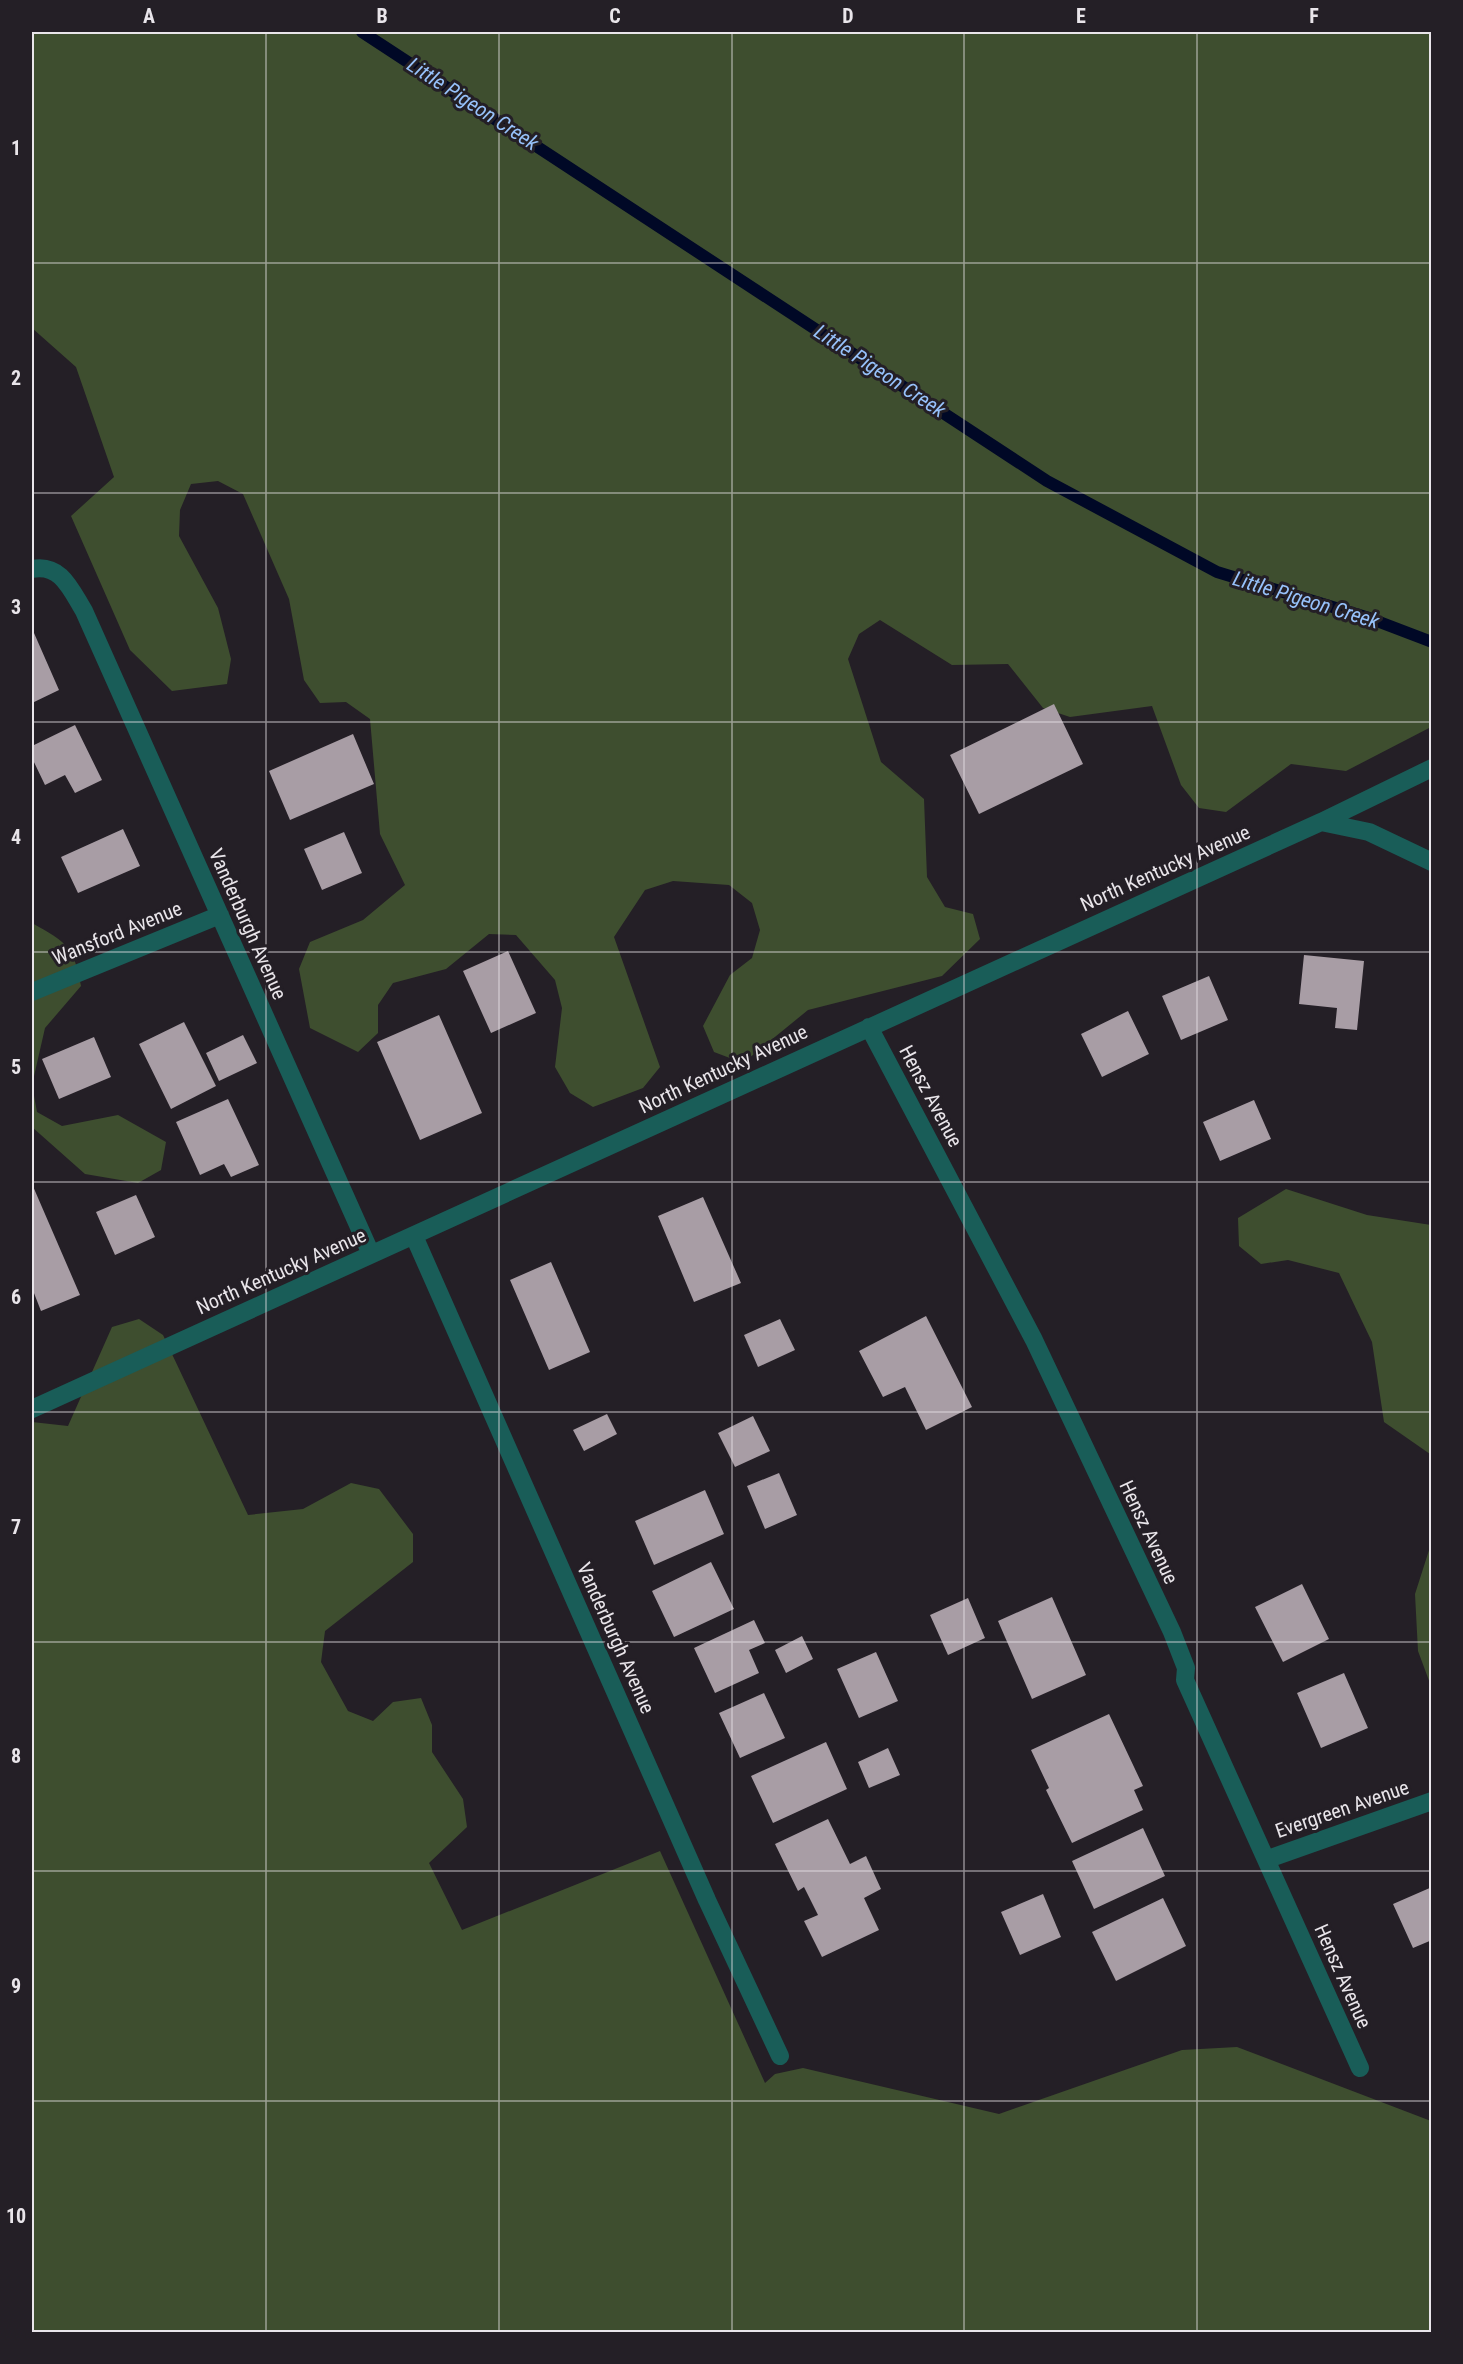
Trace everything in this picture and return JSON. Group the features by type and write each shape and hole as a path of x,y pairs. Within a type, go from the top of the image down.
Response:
{"street":[{"name":"Vanderburgh Avenue","path":"32,569 47,568 63,576 84,611 371,1254"},
{"name":"North Kentucky Avenue","path":"32,1409 1321,822 1431,768"},
{"path":"1321,822 1369,832 1431,862"},
{"name":"Wansford Avenue","path":"32,992 220,915"},
{"name":"Hensz Avenue","path":"869,1027 1034,1340 1172,1632 1186,1668 1185,1680 1268,1859 1360,2068"},
{"name":"Vanderburgh Avenue","path":"414,1236 693,1867 780,2056"},
{"name":"Evergreen Avenue","path":"1268,1859 1431,1801"}],"green space":[{"path":"32,32 1431,32 1431,727 1346,771 1291,764 1226,812 1199,808 1181,785 1152,706 1070,717 1043,708 1008,664 952,665 880,620 859,634 848,659 881,762 924,799 927,877 945,907 973,914 980,939 942,976 808,1010 743,1063 714,1052 703,1026 730,975 752,958 760,930 752,903 729,885 673,881 645,890 614,937 660,1067 643,1088 593,1107 570,1093 555,1067 562,1008 555,980 516,935 489,934 446,969 393,983 378,1005 378,1033 358,1052 310,1028 299,969 310,942 363,920 405,885 380,834 370,719 346,702 320,703 304,680 289,599 243,494 218,481 191,484 180,510 179,536 218,608 231,659 227,684 172,691 130,650 71,516 114,477 76,367 32,328"},
{"path":"32,923 53,935 67,947 75,962 81,986 45,1028 32,1085"},
{"path":"32,1085 37,1112 62,1126 118,1115 166,1142 161,1170 138,1183 85,1174 32,1127"},
{"path":"1286,1189 1367,1215 1431,1225 1431,1508 1430,1454 1384,1422 1372,1342 1339,1273 1288,1260 1261,1264 1239,1246 1238,1218"},
{"path":"139,1319 163,1335 248,1515 303,1509 351,1483 379,1489 413,1534 413,1562 325,1631 321,1662 348,1711 373,1721 393,1702 421,1698 432,1725 432,1752 463,1799 467,1827 429,1863 462,1930 660,1851 765,2083 775,2074 803,2068 999,2114 1182,2050 1237,2047 1431,2121 1431,2332 32,2332 32,1422 68,1426 112,1327"},
{"path":"1431,1544 1431,1686 1418,1651 1415,1594"}],"building":[{"path":"34,633 59,690 32,703 32,635"},
{"path":"1054,704 1083,764 979,814 950,755"},
{"path":"75,725 102,780 75,793 65,775 45,785 32,758 32,746"},
{"path":"353,734 374,784 290,820 269,771"},
{"path":"123,829 140,866 78,893 61,857"},
{"path":"344,832 362,873 322,890 304,849"},
{"path":"508,951 536,1013 491,1033 463,971"},
{"path":"1304,955 1364,961 1357,1030 1335,1028 1337,1008 1299,1004"},
{"path":"1209,976 1228,1020 1181,1040 1162,996"},
{"path":"1128,1011 1149,1054 1102,1077 1081,1034"},
{"path":"439,1015 482,1113 420,1140 377,1042"},
{"path":"184,1022 216,1086 171,1109 139,1044"},
{"path":"243,1035 257,1063 219,1081 206,1053"},
{"path":"94,1037 111,1077 59,1099 42,1059"},
{"path":"228,1099 259,1165 231,1177 224,1164 200,1175 176,1122"},
{"path":"1254,1100 1271,1139 1220,1161 1203,1122"},
{"path":"32,1184 80,1295 41,1311 32,1288"},
{"path":"136,1195 155,1237 115,1255 96,1212"},
{"path":"703,1197 741,1283 694,1302 658,1216"},
{"path":"551,1262 590,1352 549,1370 510,1280"},
{"path":"926,1316 972,1407 926,1430 905,1387 883,1397 859,1351"},
{"path":"780,1319 795,1350 758,1367 744,1335"},
{"path":"607,1414 617,1434 584,1451 573,1430"},
{"path":"753,1416 770,1451 735,1467 718,1433"},
{"path":"779,1473 797,1515 765,1529 747,1486"},
{"path":"705,1490 724,1534 654,1565 635,1521"},
{"path":"711,1562 734,1609 674,1637 652,1591"},
{"path":"1302,1584 1329,1639 1283,1662 1255,1607"},
{"path":"1052,1597 1086,1675 1032,1699 998,1621"},
{"path":"968,1598 985,1638 948,1655 930,1615"},
{"path":"754,1620 765,1643 749,1650 759,1673 715,1693 694,1648"},
{"path":"802,1636 813,1659 786,1673 775,1650"},
{"path":"876,1652 898,1701 859,1718 837,1669"},
{"path":"1344,1673 1368,1728 1321,1748 1297,1693"},
{"path":"764,1693 785,1738 740,1758 719,1713"},
{"path":"1109,1714 1143,1786 1134,1790 1143,1810 1072,1843 1046,1790 1049,1788 1031,1750"},
{"path":"826,1742 847,1789 773,1823 751,1776"},
{"path":"888,1748 900,1775 869,1788 858,1762"},
{"path":"828,1819 850,1864 866,1856 881,1889 864,1898 879,1930 822,1957 804,1921 818,1915 804,1887 798,1891 775,1844"},
{"path":"1143,1828 1165,1876 1094,1909 1072,1861"},
{"path":"1432,1887 1432,1940 1413,1948 1393,1904"},
{"path":"1043,1894 1061,1937 1020,1955 1001,1912"},
{"path":"1163,1898 1186,1946 1116,1981 1092,1932"}],"waterway":[{"name":"Little Pigeon Creek","path":"362,32 1047,481 1217,572 1369,618 1432,642"}]}
